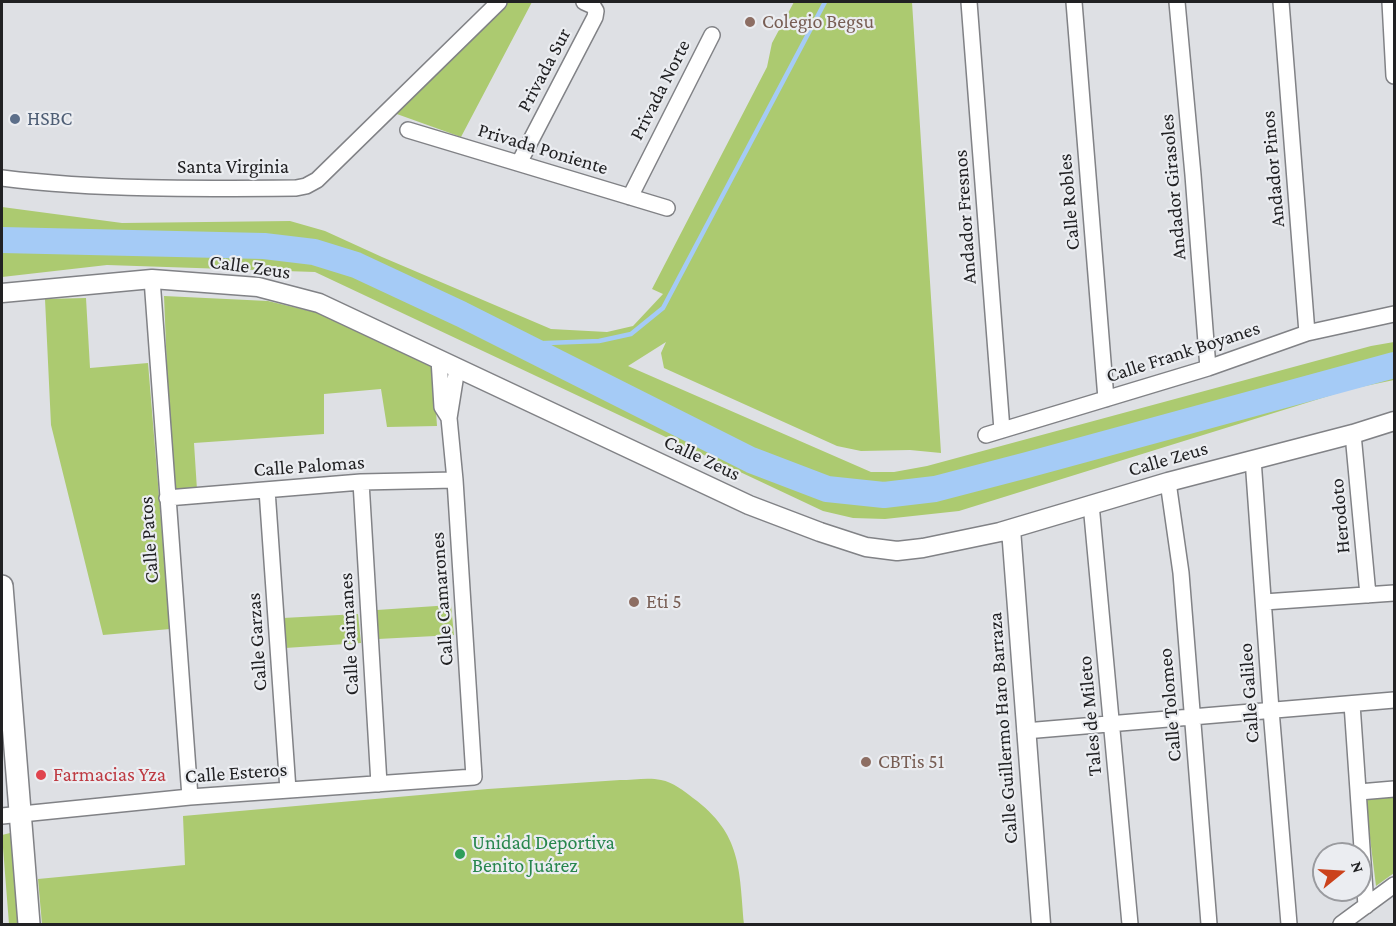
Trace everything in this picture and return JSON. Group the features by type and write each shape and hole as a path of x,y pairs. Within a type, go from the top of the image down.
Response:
{"main road":[{"path":"2,586 11,815 29,924"}],"street":[{"name":"Santa Virginia","path":"2,178 59,185 167,189 306,186 317,180 499,2"},
{"name":"Privada Sur","path":"519,163 595,17 596,11 593,6 584,2"},
{"name":"Andador Fresnos","path":"969,2 1002,430"},
{"name":"Calle Robles","path":"1074,2 1106,399"},
{"name":"Andador Girasoles","path":"1177,2 1208,368"},
{"name":"Andador Pinos","path":"1281,2 1308,333"},
{"path":"1390,2 1395,76"},
{"name":"Privada Norte","path":"630,196 712,35"},
{"name":"Privada Poniente","path":"408,130 667,208"},
{"name":"Calle Zeus","path":"2,293 152,279 258,287 281,292 319,303 750,505 866,547 897,551 923,549 1011,528 1168,482 1395,421"},
{"name":"Calle Patos","path":"152,279 190,797"},
{"name":"Calle Frank Boyanes","path":"986,435 1208,368 1308,333 1395,314"},
{"name":"Calle Camarones","path":"439,359 442,407 449,418"},
{"name":"Calle Camarones","path":"457,368 449,418 474,777"},
{"name":"Herodoto","path":"1353,434 1368,595"},
{"name":"Calle Galileo","path":"1253,459 1270,710 1289,924"},
{"name":"Calle Palomas","path":"167,498 361,483 455,480"},
{"name":"Calle Tolomeo","path":"1168,482 1181,573 1209,924"},
{"name":"Calle Caimanes","path":"361,483 378,784"},
{"name":"Calle Garzas","path":"267,490 288,790"},
{"name":"Tales de Mileto","path":"1091,504 1130,924"},
{"name":"Calle Guillermo Haro Barraza","path":"1011,528 1041,924"},
{"path":"1264,603 1395,592"},
{"path":"1025,730 1395,700"},
{"path":"1352,704 1366,906"},
{"name":"Calle Esteros","path":"11,815 190,797 474,777"},
{"path":"1359,792 1395,789"},
{"path":"1341,924 1395,885"}],"green space":[{"path":"508,2 532,2 461,137 394,113 449,56"},
{"path":"794,2 912,2 941,453 910,450 861,451 837,446 664,368 661,353 666,342 628,366 871,472 894,472 927,466 1371,346 1394,342 1394,380 1351,389 959,511 885,519 853,518 823,511 315,272 107,265 2,277 2,207 122,223 290,221 325,231 551,329 607,332 633,326 663,294 652,289 767,67 772,43"},
{"path":"164,296 268,301 318,313 398,347 433,365 437,426 387,427 381,389 324,394 324,434 194,443 197,490 172,492"},
{"path":"86,298 90,368 148,363 170,629 103,635 51,425 45,299"},
{"path":"451,605 454,635 378,639 377,610"},
{"path":"358,614 361,643 285,648 283,618"},
{"name":"Unidad Deportiva Benito Juárez","path":"651,779 670,783 709,811 721,825 735,854 739,869 744,924 42,924 38,879 185,865 183,816 488,789"},
{"path":"1394,795 1394,873 1376,886 1372,842 1365,798"},
{"path":"19,834 25,924 9,924 2,835"}],"waterway":[{"path":"521,344 599,341 631,334 663,308 825,2"},
{"path":"2,240 264,246 314,252 356,265 461,314 751,460 827,489 884,495 935,489 1394,365"}],"place":[{"name":"Colegio Begsu","path":"750,22"},
{"name":"HSBC","path":"15,119"},
{"name":"Eti 5","path":"634,602"},
{"name":"CBTis 51","path":"866,762"},
{"name":"Farmacias Yza","path":"41,775"},
{"name":"Unidad Deportiva Benito Juárez","path":"460,854"}]}
